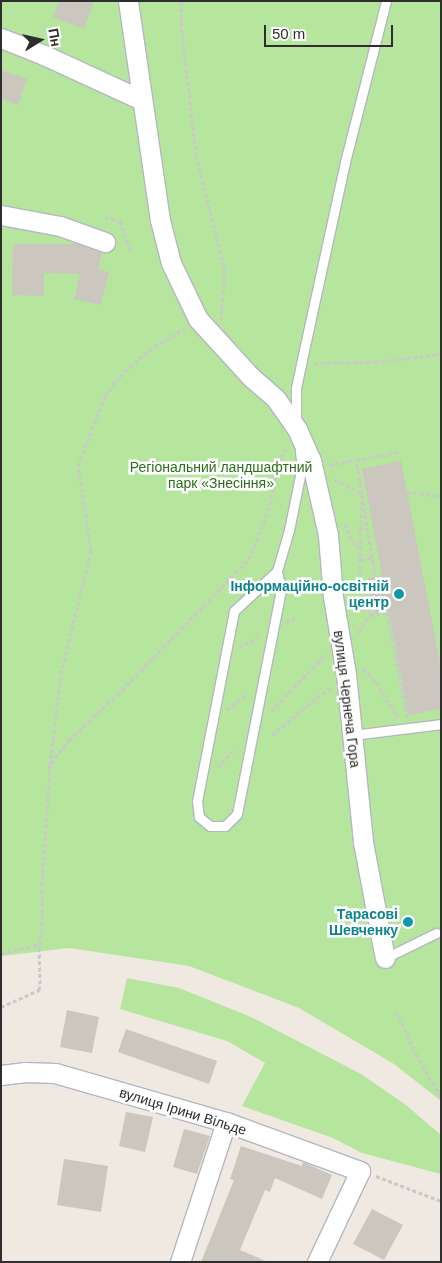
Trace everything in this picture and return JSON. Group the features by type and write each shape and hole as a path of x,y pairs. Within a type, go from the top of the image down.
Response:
{"street":[{"name":"вулиця Чернеча Гора","path":"128,1 160,220 171,263 198,319 220,344 276,399 297,429 315,477 328,535 333,597 345,668 353,735 363,842 384,958"},
{"path":"1,38 60,62 142,100"},
{"path":"1,215 60,226 105,242"},
{"name":"вулиця Ірини Вільде","path":"2,1079 24,1072 55,1073 226,1122 360,1170"},
{"path":"180,1262 226,1122"},
{"path":"317,1262 360,1170"}],"lane":[{"path":"277,571 234,610 196,809 204,823 218,828 232,821 237,814 281,589 277,571 302,466 297,429 296,388 345,162 386,1"},
{"path":"353,735 441,724"},
{"path":"384,958 436,933"}],"path":[{"path":"181,1 181,23 196,155 224,271 220,344"},
{"path":"105,217 120,221 130,250"},
{"path":"1,1007 40,990 39,944 42,932 42,886 50,765 61,674 92,550 78,466 106,396 116,381 144,354 198,319"},
{"path":"301,364 374,362 441,354"},
{"path":"50,765 69,740 122,690 249,559 268,511 281,457 286,449"},
{"path":"315,477 356,460 399,452"},
{"path":"356,460 375,575"},
{"path":"315,477 362,494"},
{"path":"408,492 441,496"},
{"path":"362,494 360,584 366,594 370,615 386,612 407,718"},
{"path":"360,560 372,558"},
{"path":"346,586 360,584"},
{"path":"226,654 273,630"},
{"path":"272,735 345,668 367,670 390,702 396,714 407,718 415,717"},
{"path":"212,722 263,680"},
{"path":"1,953 39,944"},
{"path":"396,1011 416,1054 441,1097"},
{"path":"360,1170 441,1201"}],"green space":[{"name":"Регіональний ландшафтний парк «Знесіння»","path":"1,1 441,1 441,1101 394,1064 299,1008 189,966 69,948 1,956"},
{"path":"127,978 179,988 251,1017 361,1074 406,1105 441,1135 441,1174 362,1153 333,1138 242,1106 265,1063 227,1041 120,1009"}],"building":[{"path":"59,1 94,1 84,29 53,17"},
{"path":"1,70 27,79 18,105 1,99"},
{"path":"13,244 77,244 102,253 98,269 109,272 101,305 74,299 80,274 44,273 44,296 12,295"},
{"name":"Інформаційно-освітній центр","path":"401,461 441,668 441,709 408,715 389,611 374,613 368,578 382,576 362,469"},
{"path":"67,1010 99,1017 92,1053 60,1047"},
{"path":"126,1029 217,1061 209,1084 118,1052"},
{"path":"126,1112 153,1117 145,1152 119,1146"},
{"path":"184,1129 210,1136 197,1174 173,1167"},
{"path":"241,1146 302,1166 303,1162 332,1175 322,1199 275,1178 270,1192 265,1190 240,1250 268,1262 201,1262 234,1180 230,1179"},
{"path":"64,1159 108,1166 101,1212 57,1205"},
{"path":"372,1209 403,1225 384,1260 353,1244"}],"place":[{"name":"Інформаційно-освітній центр","path":"399,594"},
{"name":"Тарасові Шевченку","path":"408,922"}]}
